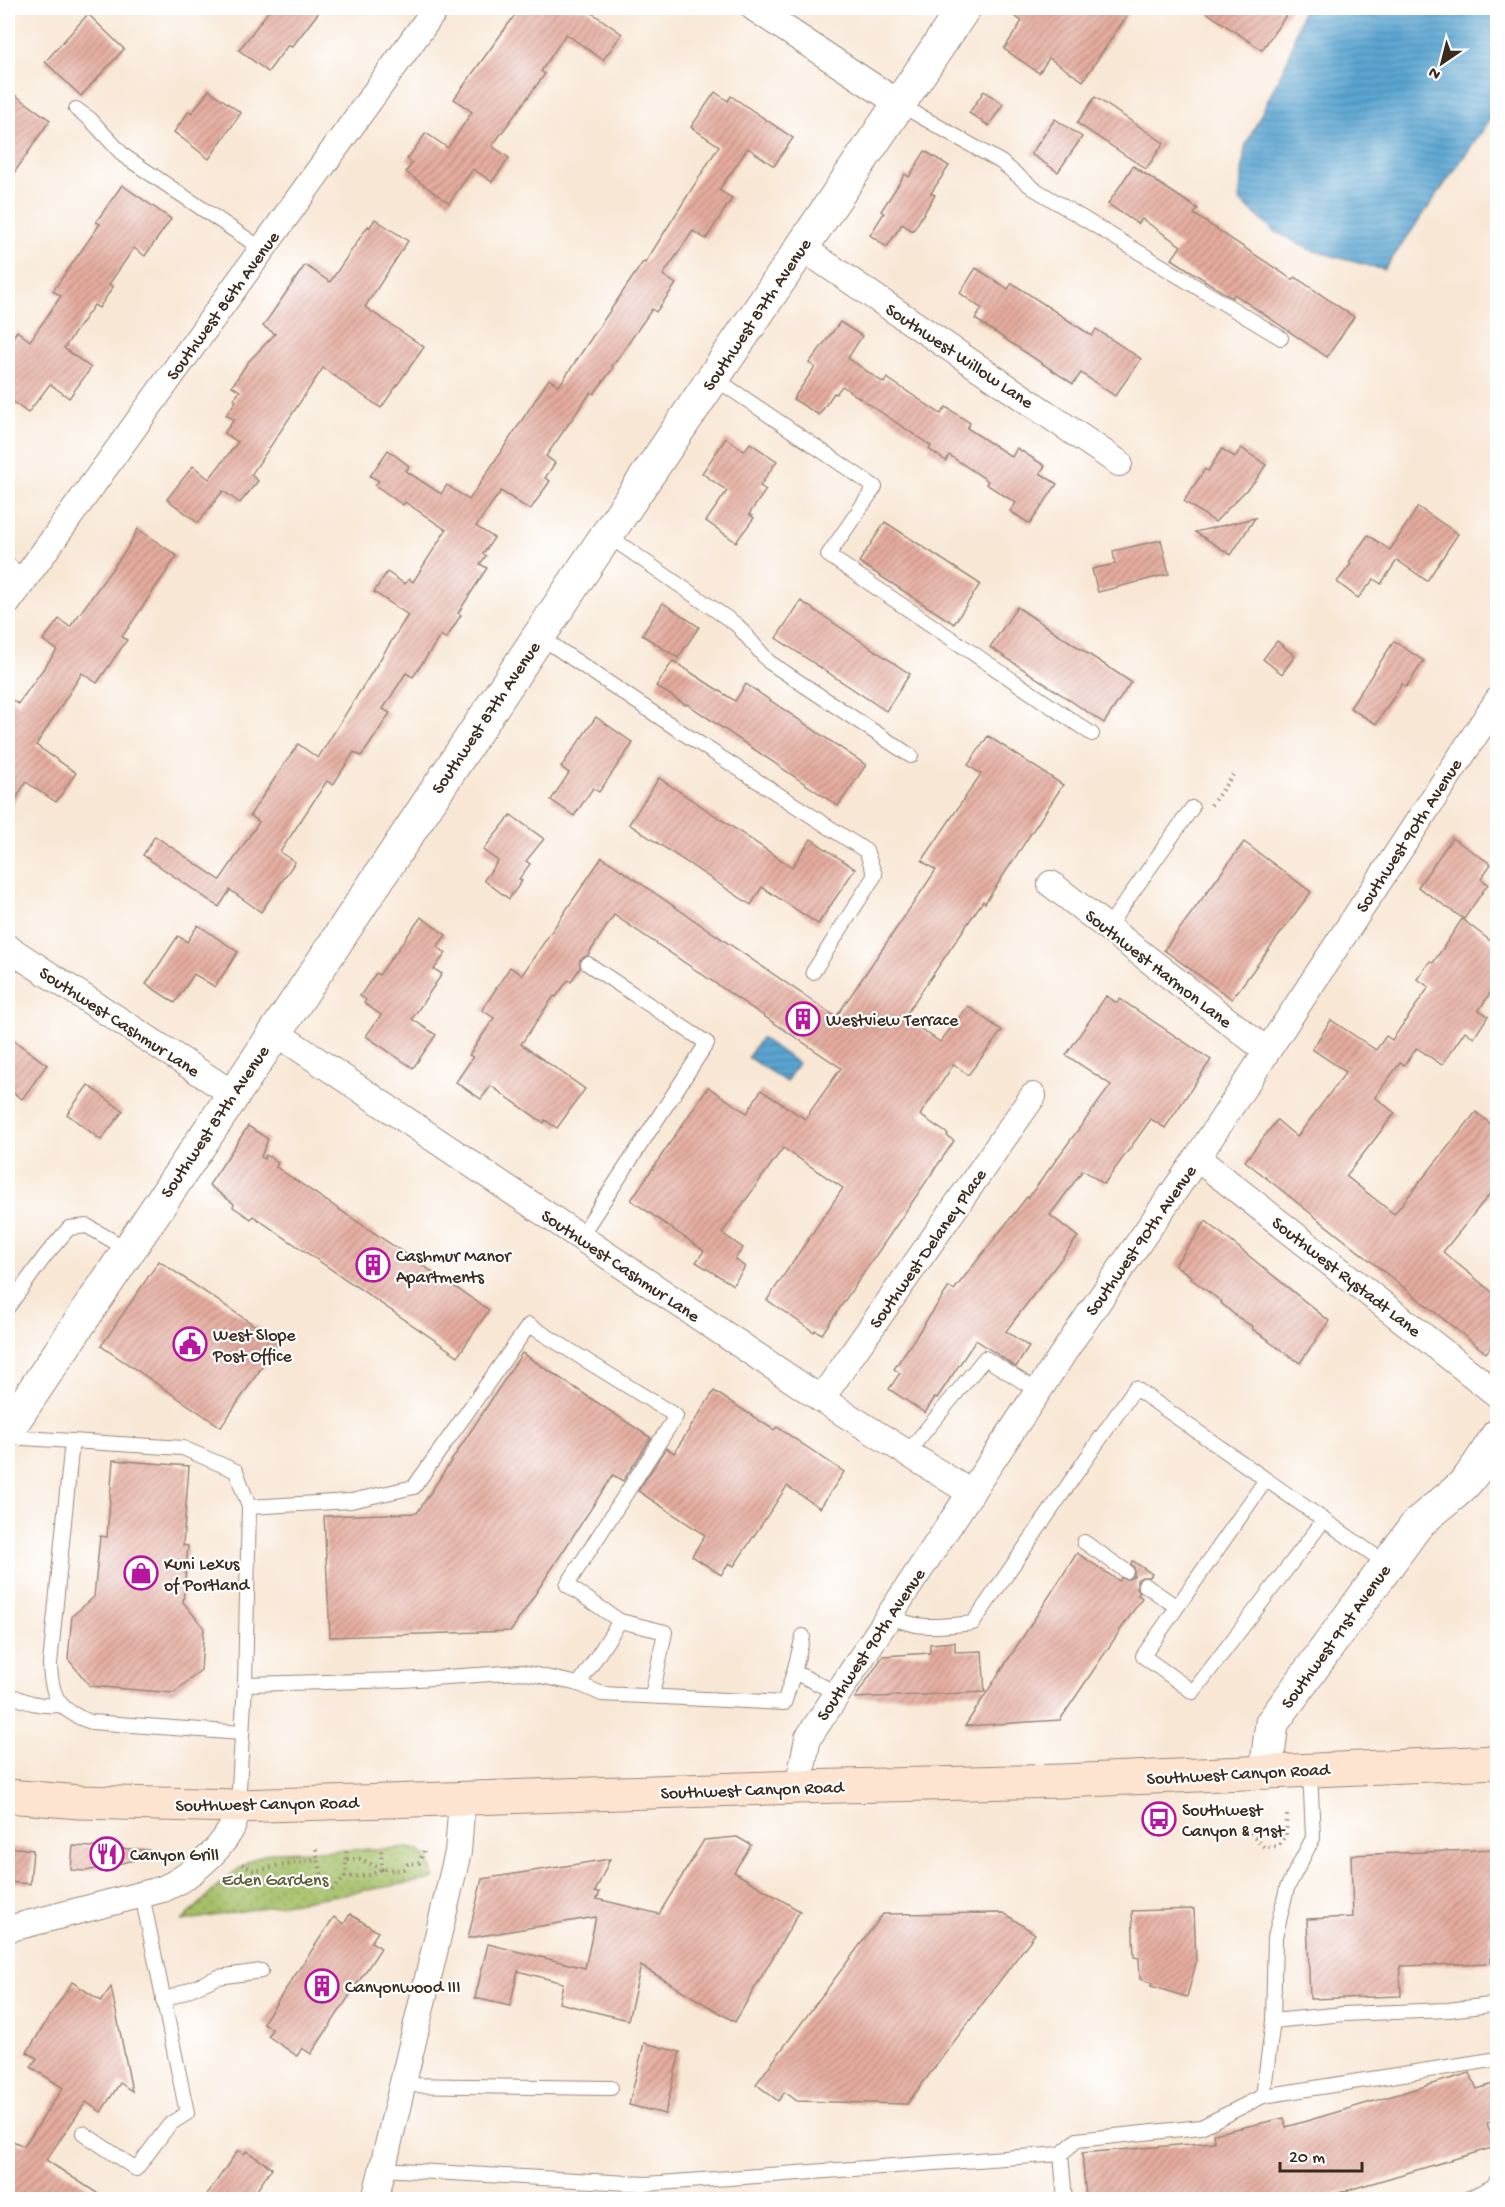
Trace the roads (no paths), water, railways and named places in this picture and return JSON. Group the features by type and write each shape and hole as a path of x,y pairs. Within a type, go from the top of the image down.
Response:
{"main road":[{"name":"Southwest Canyon Road","path":"8,1796 80,1802 238,1806 798,1786 1061,1781 1497,1762"}],"street":[{"name":"Southwest 86th Avenue","path":"8,602 16,571 262,249 436,8"},
{"path":"754,8 898,103"},
{"name":"Southwest 87th Avenue","path":"8,1428 713,377 964,8"},
{"name":"Southwest Willow Lane","path":"801,248 1119,463"},
{"name":"Southwest 90th Avenue","path":"798,1786 808,1738 1038,1391 1197,1158 1497,700"},
{"name":"Southwest Harmon Lane","path":"1051,884 1267,1051"},
{"name":"Southwest Cashmur Lane","path":"8,948 233,1094"},
{"name":"Southwest Cashmur Lane","path":"274,1032 821,1399 971,1493"},
{"name":"Southwest Delaney Place","path":"821,1399 1034,1096"},
{"name":"Southwest Rystadt Lane","path":"1197,1158 1497,1395"},
{"name":"Southwest 91st Avenue","path":"1430,1510 1434,1492 1459,1454 1497,1413"},
{"name":"Southwest 91st Avenue","path":"1266,1772 1272,1723 1387,1564 1430,1510 1446,1501 1467,1481 1497,1435"},
{"path":"375,2199 458,1852 462,1798"},
{"path":"8,1929 163,1889 181,1881 191,1874 230,1832 238,1806"}],"lane":[{"path":"898,103 1001,162 1034,188 1281,338"},
{"path":"76,110 90,119 124,156 262,249"},
{"path":"713,377 874,487 828,555 1092,734"},
{"path":"607,535 737,625 769,662 910,756"},
{"path":"539,636 680,731 866,851 875,875 813,972"},
{"path":"1107,928 1192,808"},
{"path":"579,1237 707,1043 588,964"},
{"path":"8,1307 45,1256 69,1228 87,1226 127,1249"},
{"path":"249,1508 351,1501 414,1487 529,1325 676,1416 567,1585 620,1621 665,1632 652,1696"},
{"path":"907,1453 985,1358 1038,1391"},
{"path":"889,1615 903,1623 927,1628 973,1623 1135,1388 1387,1564"},
{"path":"8,1428 72,1441 183,1448 236,1471 249,1508 245,1683 238,1806"},
{"path":"72,1441 50,1664 51,1684 60,1704 74,1716 91,1722 242,1733"},
{"path":"1266,1480 1143,1656 1193,1692 1323,1520"},
{"path":"1084,1542 1126,1571"},
{"path":"1145,1585 1177,1607"},
{"path":"579,1684 620,1621"},
{"path":"245,1683 403,1680 522,1672 579,1684 602,1694 784,1703 802,1636"},
{"path":"794,1672 837,1693"},
{"path":"8,1694 30,1704 46,1706 60,1704"},
{"path":"1263,2096 1273,2021 1275,1937 1287,1888 1313,1838 1310,1769"},
{"path":"83,2133 136,2169 170,2124 187,2114 142,1894"},
{"path":"163,2001 218,1977 261,1971"},
{"path":"1273,2021 1343,2014 1448,2010 1497,2004"},
{"path":"382,2169 646,2184 1061,2154 1077,2140 1202,2127 1263,2096 1497,2059"},
{"path":"401,2085 611,2088"},
{"path":"1061,2154 1065,2199"},
{"path":"1465,2199 1492,2187 1497,2179"}],"water":[{"path":"1303,8 1491,8 1497,17 1497,110 1384,270 1311,250 1274,231 1239,200 1245,147 1288,59"},
{"path":"761,1038 798,1063 786,1082 748,1057"}],"place":[{"name":"Westview Terrace","path":"803,1019"},
{"name":"Cashmur Manor Apartments","path":"373,1265"},
{"name":"West Slope Post Office","path":"190,1344"},
{"name":"Kuni Lexus of Portland","path":"141,1573"},
{"name":"Southwest Canyon & 91st","path":"1159,1819"},
{"name":"Canyon Grill","path":"107,1854"},
{"name":"Canyonwood III","path":"322,1986"}],"park label":[{"name":"Eden Gardens","path":"275,1879"}]}
